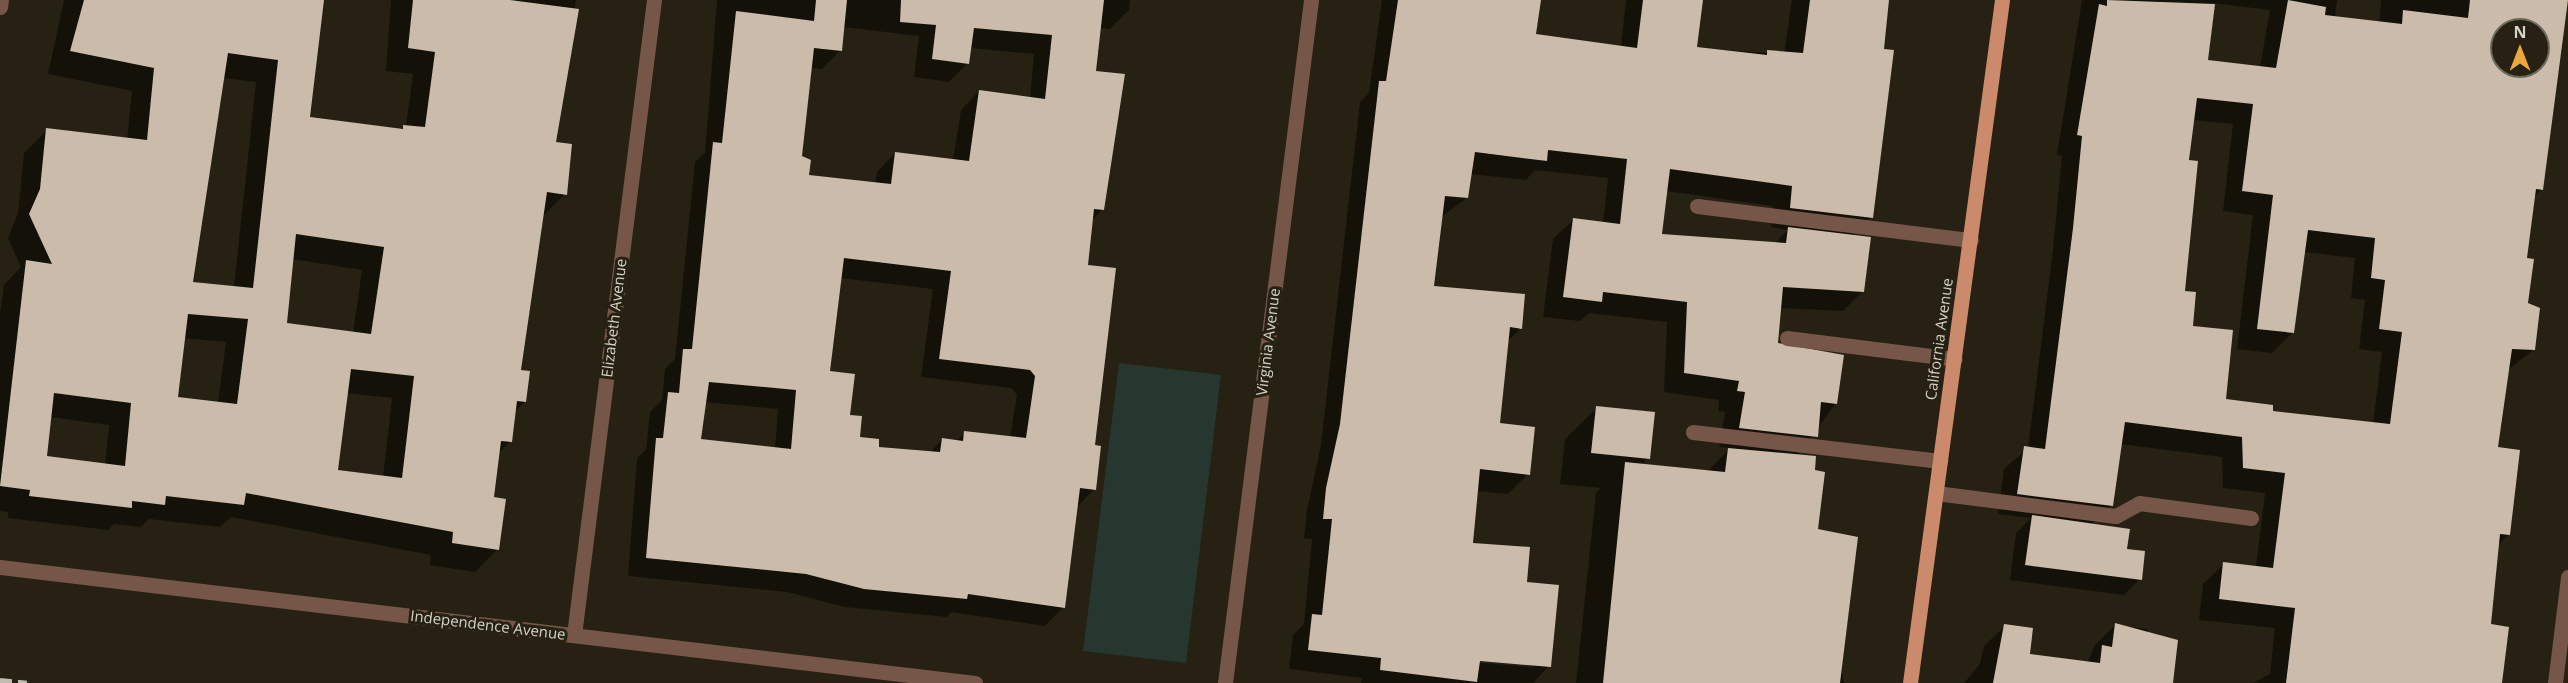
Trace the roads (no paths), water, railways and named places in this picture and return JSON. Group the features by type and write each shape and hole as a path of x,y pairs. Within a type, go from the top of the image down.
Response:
{"main road":[{"name":"California Avenue","path":"1910,683 2002,0"}],"street":[{"path":"0,7 1,0"},
{"name":"Elizabeth Avenue","path":"574,635 654,0"},
{"name":"Virginia Avenue","path":"1225,683 1311,0"},
{"path":"1698,206 1971,240"},
{"path":"1787,338 1955,359"},
{"path":"1693,432 1940,461"},
{"path":"1936,493 2116,516 2139,503 2251,518"},
{"name":"Independence Avenue","path":"0,567 975,683"},
{"path":"2555,683 2568,577"}],"railway":[{"path":"0,680 27,683"}]}
